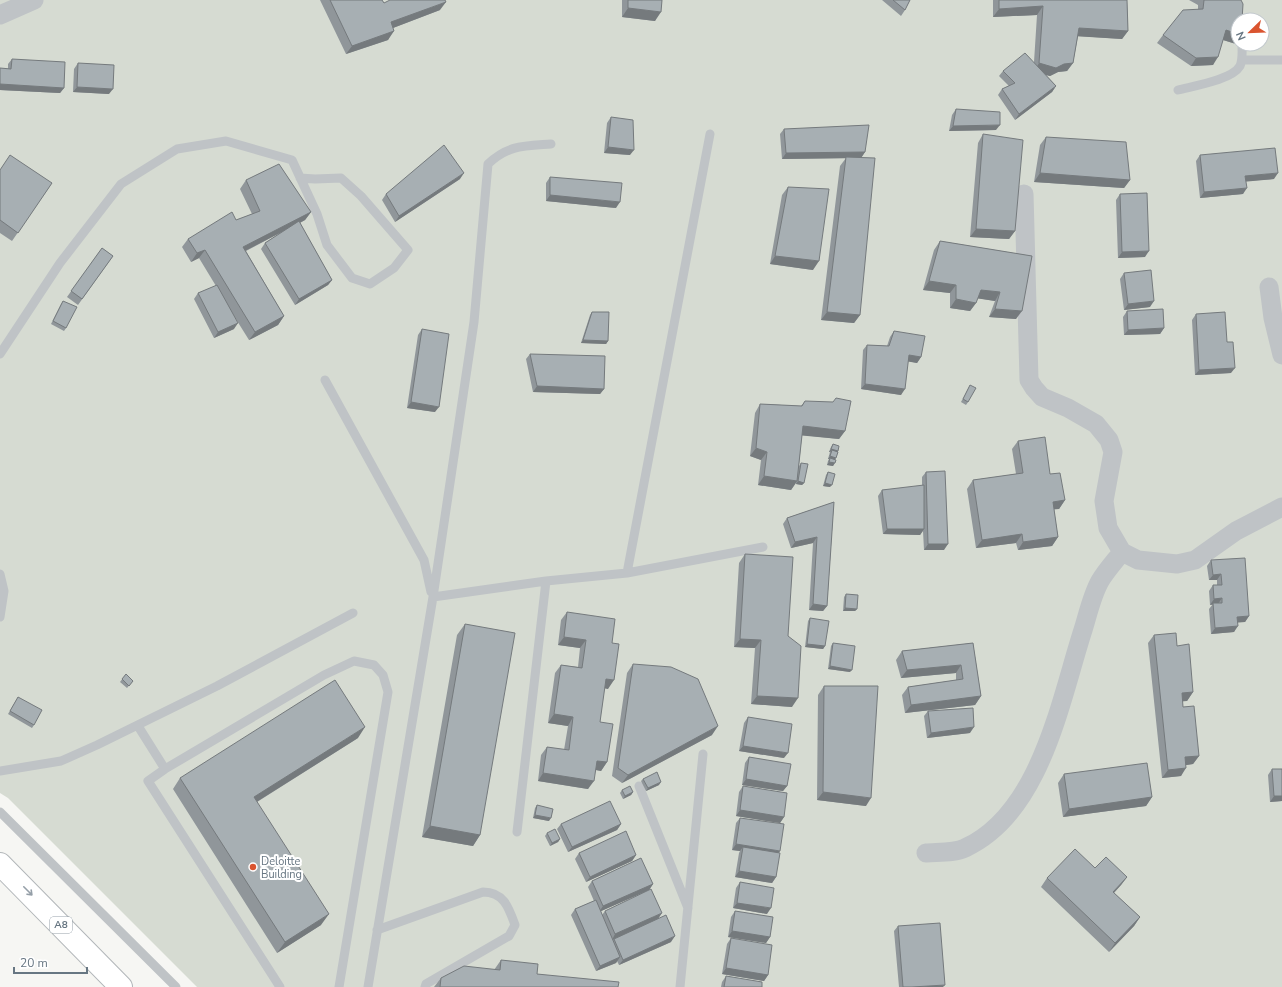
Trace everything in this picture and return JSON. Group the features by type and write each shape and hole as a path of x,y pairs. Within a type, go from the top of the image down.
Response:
{"highway":[{"name":"A8","path":"0,864 121,987"}],"street":[{"path":"0,15 34,0"},
{"path":"1024,194 1029,380 1042,397 1068,408 1096,424 1109,440 1113,452 1104,501 1108,528 1122,552 1138,560 1152,562 1177,564 1195,560 1236,531 1282,507"},
{"path":"1269,287 1282,355"},
{"path":"926,853 963,849 983,838 1001,822 1024,792 1038,768 1055,724 1099,581 1122,552"}],"lane":[{"path":"1178,90 1220,79 1234,73 1242,60 1242,52"},
{"path":"1242,60 1282,60"},
{"path":"626,573 710,134"},
{"path":"0,354 60,263 121,184 177,149 226,141 292,160 300,178 317,214 326,245 352,278 370,284 394,268 408,250 361,196 341,178 300,178"},
{"path":"368,987 433,597 474,322 488,164 498,155 513,147 551,144"},
{"path":"325,380 424,560 433,597"},
{"path":"433,597 546,581 626,573 763,547"},
{"path":"0,574 4,591 0,617"},
{"path":"517,832 546,581"},
{"path":"0,771 61,761 138,726 353,614"},
{"path":"280,987 148,781 165,769 324,675 354,661 374,665 383,675 388,692 339,987"},
{"path":"138,726 165,769"},
{"path":"680,987 689,910 703,754"},
{"path":"639,786 689,910"},
{"path":"0,812 176,987"},
{"path":"377,930 483,892 493,892 503,900 509,909 515,925 509,936 426,984 425,987"}],"shaded area":[{"path":"0,0 1282,0 1282,987 197,987 8,798 0,793"}],"building":[{"path":"330,0 382,0 384,3 390,0 445,0 446,2 391,22 394,31 352,46"},
{"path":"628,0 662,0 661,12 628,8"},
{"path":"893,0 910,0 905,10"},
{"path":"999,0 1127,0 1128,31 1079,28 1073,63 1064,64 1056,68 1039,63 1043,6 999,9"},
{"path":"1204,0 1241,0 1243,4 1242,12 1230,12 1230,31 1226,30 1218,57 1196,58 1163,35 1183,10 1203,9"},
{"path":"1025,53 1056,86 1019,114 1002,89 1015,83 1003,71"},
{"path":"12,59 65,62 64,88 0,84 0,68 11,69"},
{"path":"78,63 114,65 113,89 77,87"},
{"path":"956,109 1000,112 1000,125 953,126"},
{"path":"611,117 633,120 634,150 608,147"},
{"path":"869,125 865,152 786,153 784,129"},
{"path":"983,134 1023,140 1015,231 976,229"},
{"path":"1046,137 1126,142 1130,180 1040,173"},
{"path":"444,145 464,173 399,216 386,194"},
{"path":"1275,148 1278,173 1245,176 1247,188 1204,192 1200,155"},
{"path":"10,155 52,183 18,233 0,220 0,170"},
{"path":"846,157 875,158 860,315 827,312"},
{"path":"279,164 311,212 243,247 284,316 255,332 205,250 197,253 188,239 232,212 236,220 260,211 246,180"},
{"path":"550,177 622,183 620,202 550,195"},
{"path":"788,187 829,189 819,261 775,256"},
{"path":"1147,193 1149,251 1122,252 1120,194"},
{"path":"299,221 332,280 299,299 265,243"},
{"path":"940,241 1032,256 1022,311 995,309 1000,292 981,290 976,303 956,299 956,285 929,281"},
{"path":"102,248 113,256 82,299 71,291"},
{"path":"1151,270 1154,301 1128,304 1124,273"},
{"path":"217,285 238,323 218,332 198,293"},
{"path":"63,301 77,307 66,328 53,321"},
{"path":"1163,309 1164,328 1128,330 1127,311"},
{"path":"592,312 609,312 608,341 583,340"},
{"path":"1225,312 1227,342 1233,342 1235,368 1199,370 1196,314"},
{"path":"422,329 449,334 439,407 411,402"},
{"path":"894,331 925,336 921,357 909,355 905,389 865,384 867,345 889,346"},
{"path":"530,354 605,356 604,389 537,386"},
{"path":"970,385 976,388 968,402 963,399"},
{"path":"836,398 851,401 845,431 803,426 797,481 764,476 767,452 756,448 760,404 802,406 805,401 833,402"},
{"path":"1045,437 1050,474 1060,473 1065,500 1053,502 1058,537 1023,542 1022,534 982,540 973,480 1023,473 1018,441"},
{"path":"833,444 839,446 838,451 831,449"},
{"path":"832,450 838,452 836,458 830,456"},
{"path":"830,458 836,460 835,463 829,462"},
{"path":"801,463 808,464 804,483 798,481"},
{"path":"945,471 948,544 928,544 926,472"},
{"path":"828,472 835,474 832,485 825,483"},
{"path":"924,485 924,529 887,529 882,490"},
{"path":"834,502 827,606 813,604 817,537 795,542 787,518"},
{"path":"745,554 793,557 788,636 801,646 798,698 757,696 761,640 740,639"},
{"path":"1245,558 1249,616 1237,617 1238,626 1215,628 1213,603 1222,603 1222,598 1214,599 1213,585 1222,585 1221,574 1213,575 1211,560"},
{"path":"846,594 858,595 857,609 845,608"},
{"path":"567,612 615,619 612,643 619,644 614,680 606,679 600,722 613,724 607,762 597,761 594,781 543,773 547,747 569,750 573,717 554,714 561,665 582,668 586,640 564,637"},
{"path":"810,618 829,621 825,646 807,644"},
{"path":"465,624 515,633 480,835 430,826"},
{"path":"1176,633 1177,646 1189,644 1193,692 1182,693 1183,707 1194,706 1199,756 1185,757 1186,768 1168,770 1154,635"},
{"path":"833,643 855,646 852,670 830,666"},
{"path":"973,643 981,696 911,705 908,687 963,679 961,665 907,670 902,651"},
{"path":"633,664 671,667 698,679 718,726 628,775 618,768"},
{"path":"126,674 133,681 129,686 122,679"},
{"name":"Deloitte Building","path":"335,680 365,727 254,797 329,914 285,942 180,778"},
{"path":"824,686 878,686 871,798 823,792"},
{"path":"18,697 42,710 34,725 10,711"},
{"path":"973,708 974,727 931,733 928,711"},
{"path":"748,717 792,724 788,753 743,746"},
{"path":"749,757 791,764 787,786 746,779"},
{"path":"1147,763 1152,797 1069,809 1064,774"},
{"path":"1272,769 1282,769 1282,796 1274,796"},
{"path":"657,772 661,782 648,788 643,779"},
{"path":"630,786 633,792 625,796 622,790"},
{"path":"743,786 787,793 784,817 740,810"},
{"path":"610,801 621,824 572,847 561,824"},
{"path":"537,805 553,809 551,818 535,815"},
{"path":"740,818 784,824 780,851 736,844"},
{"path":"555,829 560,839 552,843 547,833"},
{"path":"626,831 636,855 590,877 579,853"},
{"path":"743,847 780,853 776,877 739,871"},
{"path":"1075,849 1095,868 1106,857 1127,877 1113,892 1140,917 1115,943 1047,878"},
{"path":"641,858 653,884 603,906 592,881"},
{"path":"740,882 774,888 771,908 737,903"},
{"path":"651,889 662,913 615,934 605,911"},
{"path":"596,900 620,957 600,966 575,909"},
{"path":"735,911 773,917 770,937 732,931"},
{"path":"666,915 675,936 623,960 614,939"},
{"path":"940,923 945,985 903,987 898,926"},
{"path":"731,938 772,945 768,975 726,968"},
{"path":"501,960 538,964 537,974 619,982 618,987 440,987 441,978 464,966 500,970"},
{"path":"726,976 762,982 762,987 724,987"}],"place":[{"name":"Deloitte Building","path":"253,867"}]}
